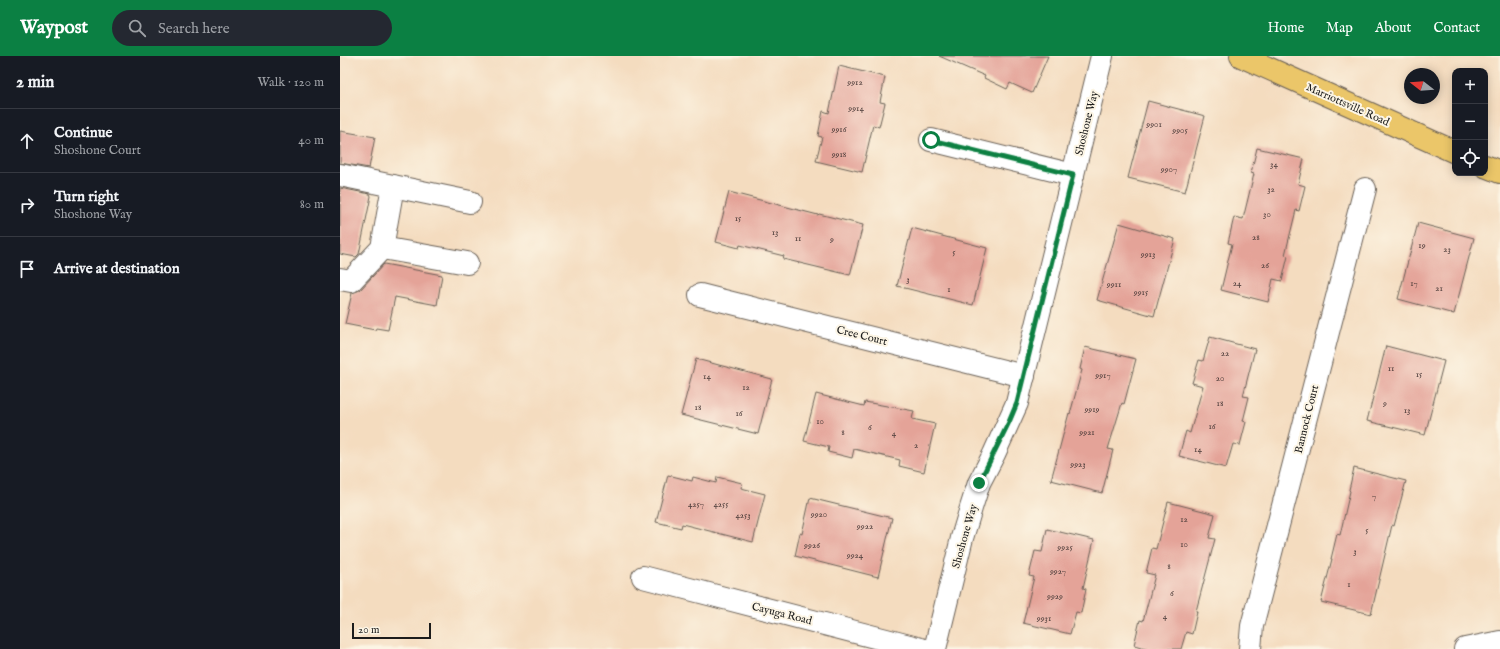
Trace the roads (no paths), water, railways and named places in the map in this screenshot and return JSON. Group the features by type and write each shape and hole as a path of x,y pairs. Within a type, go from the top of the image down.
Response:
{"main road":[{"name":"Marriottsville Road","path":"1241,56 1452,151"},
{"path":"1488,167 1500,172"}],"street":[{"name":"Shoshone Way","path":"935,649 962,538 979,483 1014,409 1024,376 1102,56"},
{"path":"931,140 1073,175"},
{"path":"340,175 470,202"},
{"path":"340,279 351,281 382,248 393,186"},
{"name":"Bannock Court","path":"1250,649 1252,626 1365,190"},
{"path":"382,248 467,264"},
{"name":"Cree Court","path":"700,295 1024,376"},
{"name":"Cayuga Road","path":"643,577 921,649"},
{"path":"1465,649 1500,642"}]}
